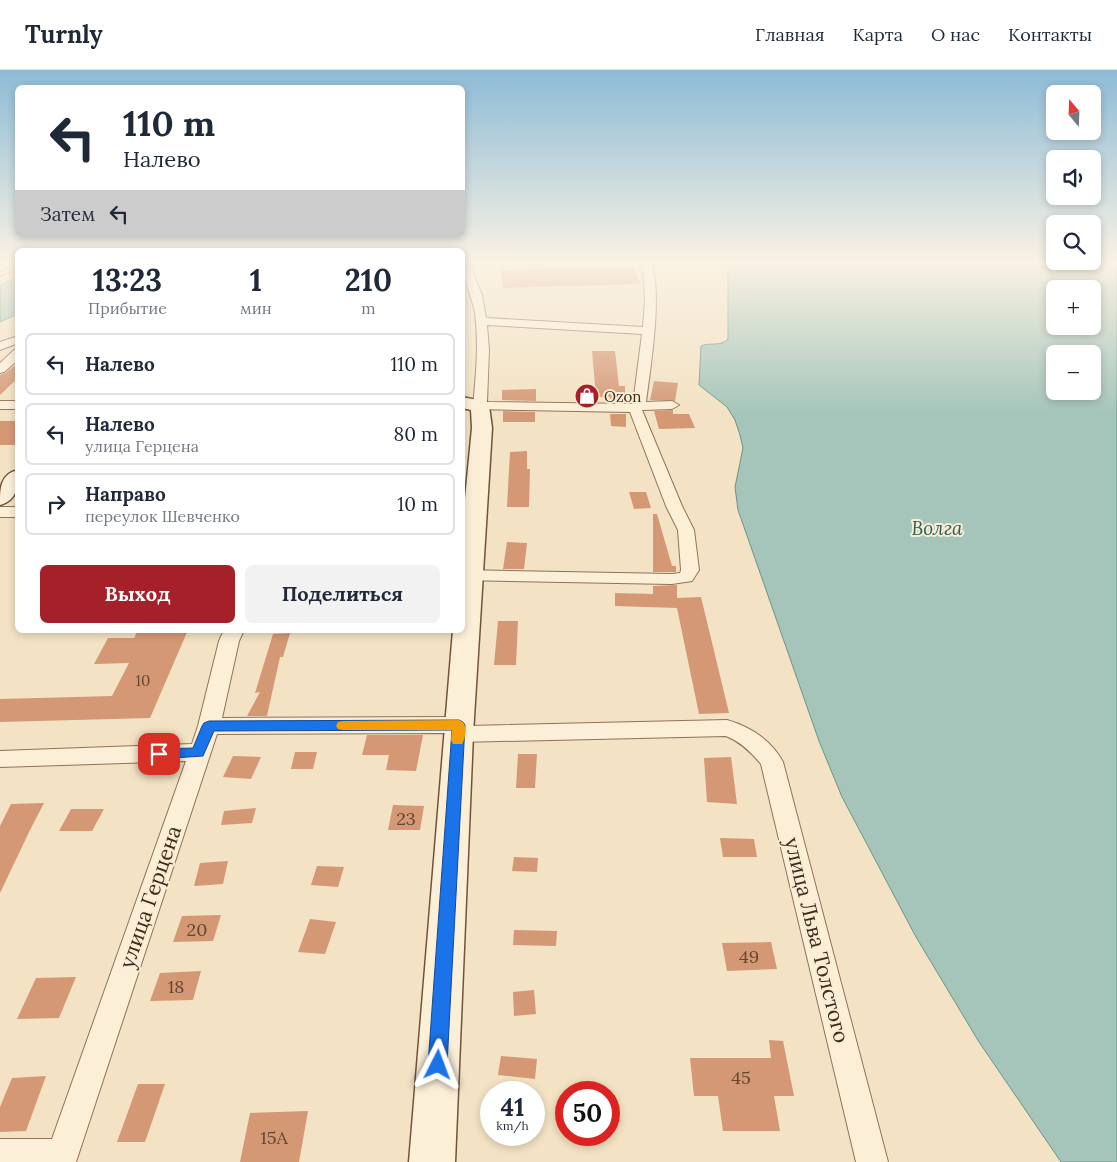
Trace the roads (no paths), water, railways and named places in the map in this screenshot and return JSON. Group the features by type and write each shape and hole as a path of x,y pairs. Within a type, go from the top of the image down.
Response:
{"main road":[{"path":"465,594 482,428 471,404"},
{"path":"0,498 15,480"},
{"path":"432,1162 463,633"}],"street":[{"path":"481,312 483,321 483,366 471,404 637,407 672,405"},
{"path":"466,575 672,579 686,577 690,570 686,530 674,506 637,407 650,331 650,312"},
{"path":"483,321 650,331"},
{"path":"0,346 15,340"},
{"path":"0,369 15,356"},
{"path":"0,405 15,405"},
{"path":"0,512 15,512"},
{"name":"улица Герцена","path":"61,1159 198,752 209,726 229,641 233,633"},
{"path":"209,726 458,730 727,728 739,731"},
{"name":"улица Льва Толстого","path":"739,731 760,746 772,762 872,1162"},
{"path":"0,759 198,752"},
{"path":"0,1154 61,1159"}],"water":[{"path":"0,312 15,312 15,315 0,322"},
{"name":"Волга","path":"728,312 1046,312 1046,335 1101,335 1101,312 1117,312 1117,1162 1061,1162 979,1042 916,937 842,797 819,741 738,510 735,487 743,448 735,420 727,407 699,385 701,346 722,343 728,339"}],"place":[{"name":"Ozon","path":"587,396"}]}
